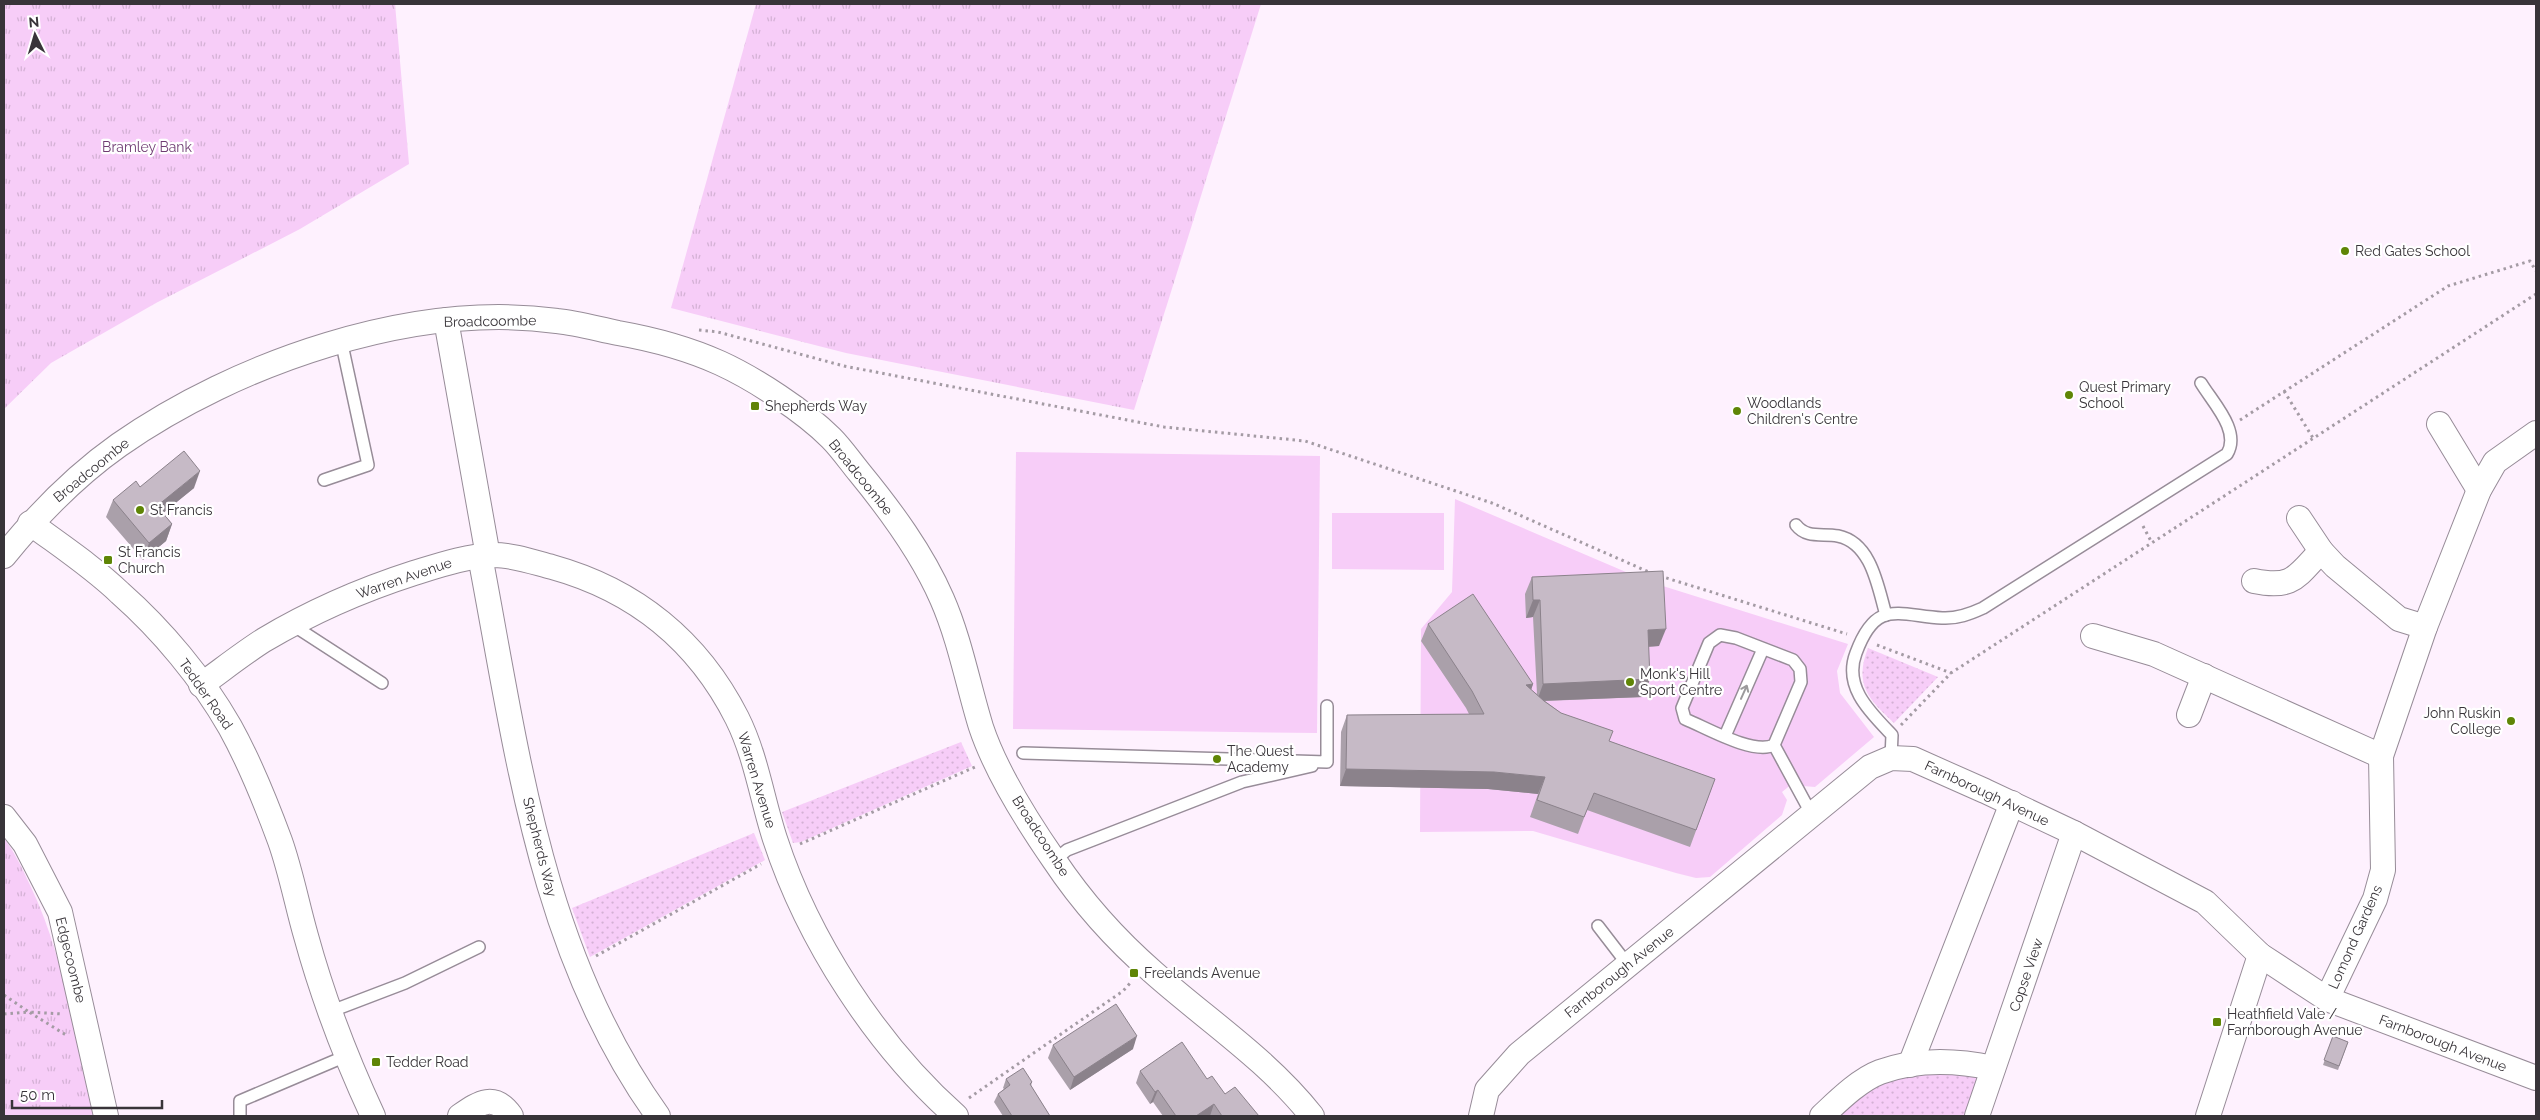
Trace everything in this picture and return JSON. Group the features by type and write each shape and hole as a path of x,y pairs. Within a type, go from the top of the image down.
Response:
{"street":[{"name":"Broadcoombe","path":"4,556 30,524 69,484 120,444 176,411 249,374 341,340 395,328 446,320 500,318 555,320 647,338 720,363 781,399 831,438 879,497 916,550 942,600 982,731 1012,793 1054,860 1109,931 1146,966 1288,1086 1312,1116"},
{"name":"Shepherds Way","path":"446,320 521,771 544,871 588,998 618,1055 658,1116"},
{"path":"2439,424 2480,490"},
{"name":"Lomond Gardens","path":"2327,999 2375,899 2383,870 2381,756 2425,627 2480,490 2495,462 2534,440"},
{"path":"2299,518 2321,551 2334,566 2399,619 2425,627"},
{"name":"Tedder Road","path":"30,524 120,592 151,623 201,685 230,726 257,784 277,834 329,1012 373,1116"},
{"path":"2254,581 2276,586 2295,578 2321,551"},
{"name":"Warren Avenue","path":"201,685 261,642 292,624 373,587 438,566 484,556 509,556 583,576 621,593 656,617 690,648 714,681 737,718 752,755 763,799 780,852 813,928 842,978 878,1031 953,1114"},
{"path":"2093,636 2154,654 2381,756"},
{"path":"2189,714 2204,676"},
{"name":"Farnborough Avenue","path":"1481,1116 1487,1090 1519,1054 1870,767 1890,758 1913,759 2012,803 2205,902 2260,955 2327,999 2536,1078"},
{"path":"1910,1065 2012,803"},
{"name":"Edgecoombe","path":"4,816 25,844 60,912 85,1016 106,1116"},
{"name":"Copse View","path":"1977,1116 2074,834"},
{"path":"2208,1116 2260,955"},
{"path":"1822,1116 1848,1093 1878,1073 1910,1065 1960,1062 1994,1068"},
{"path":"460,1116 478,1104 488,1101 500,1104 510,1116"}],"lane":[{"path":"324,480 368,465 341,340"},
{"path":"1890,758 1892,735 1860,697 1852,680 1852,662 1870,623 1886,615 1906,612 1943,618 1964,616 1983,608 2227,454 2232,446 2229,427 2201,383"},
{"path":"1796,525 1800,530 1810,535 1837,536 1848,539 1859,548 1873,573 1886,615"},
{"path":"292,624 382,683"},
{"path":"1720,635 1736,638 1793,660 1800,669 1801,682 1774,745 1765,749 1725,736 1685,719 1682,708 1709,643 1720,635"},
{"path":"1725,736 1763,649"},
{"path":"1327,706 1327,762"},
{"path":"1774,745 1812,815"},
{"path":"1023,753 1327,762"},
{"path":"1054,860 1067,850 1242,782 1327,762"},
{"path":"1598,926 1628,965"},
{"path":"329,1012 405,983 479,947"},
{"path":"240,1116 240,1100 346,1056"}],"path":[{"path":"2229,427 2448,286 2530,261 2536,271"},
{"path":"1892,735 1951,673 2536,294"},
{"path":"690,329 718,332 844,366 1164,427 1305,440 1492,502 1650,573 1861,639 1951,673"},
{"path":"2284,391 2313,438"},
{"path":"577,968 780,852 975,767"},
{"path":"953,1114 1123,991 1146,966"},
{"path":"4,995 92,1051"},
{"path":"4,1014 29,1012 85,1016"}],"green space":[{"name":"Bramley Bank","path":"4,4 395,4 409,164 300,229 156,303 51,363 4,409"},
{"path":"756,4 1261,4 1134,410 846,353 671,308"},
{"path":"1016,452 1320,456 1317,733 1013,729"},
{"name":"Monk's Hill Sport Centre","path":"1455,499 1647,581 1848,644 1837,671 1840,693 1874,737 1815,787 1803,786 1798,779 1782,792 1787,800 1782,815 1710,877 1696,878 1676,873 1533,831 1420,832 1421,629 1452,592"},
{"path":"1332,513 1444,513 1444,570 1332,569"},
{"path":"1868,648 1938,677 1894,723 1877,706 1866,690 1862,672"},
{"path":"961,742 972,766 801,842 793,843 782,812"},
{"path":"754,833 765,860 590,957 572,908"},
{"path":"4,838 30,885 52,941 68,999 93,1116 4,1116"},
{"path":"1993,1068 1977,1116 1822,1116 1878,1073"}],"building":[{"path":"184,451 200,471 157,506 172,524 149,543 113,500 136,481 140,487"},
{"path":"1663,571 1666,629 1648,630 1650,679 1543,684 1540,600 1533,600 1532,577"},
{"path":"1473,594 1533,684 1526,685 1544,701 1561,713 1613,731 1609,741 1715,779 1696,830 1594,793 1584,817 1537,800 1545,777 1494,772 1346,769 1347,715 1484,714 1472,691 1428,624"},
{"path":"1116,1004 1137,1036 1074,1077 1053,1045"},
{"path":"2333,1036 2348,1042 2339,1066 2324,1060"},
{"path":"1182,1042 1207,1079 1212,1076 1225,1094 1235,1087 1259,1116 1222,1116 1214,1104 1196,1116 1176,1116 1158,1090 1155,1092 1140,1071"},
{"path":"1023,1068 1032,1082 1030,1084 1050,1116 1012,1116 998,1094 1010,1085 1006,1079"}],"place":[{"name":"Red Gates School","path":"2345,251"},
{"name":"Quest Primary School","path":"2069,395"},
{"name":"Shepherds Way","path":"755,406"},
{"name":"Woodlands Children's Centre","path":"1737,411"},
{"name":"St Francis","path":"140,510"},
{"name":"St Francis Church","path":"108,560"},
{"name":"Monk's Hill Sport Centre","path":"1630,682"},
{"name":"John Ruskin College","path":"2511,721"},
{"name":"The Quest Academy","path":"1217,759"},
{"name":"Freelands Avenue","path":"1134,973"},
{"name":"Heathfield Vale / Farnborough Avenue","path":"2217,1022"},
{"name":"Tedder Road","path":"376,1062"}]}
